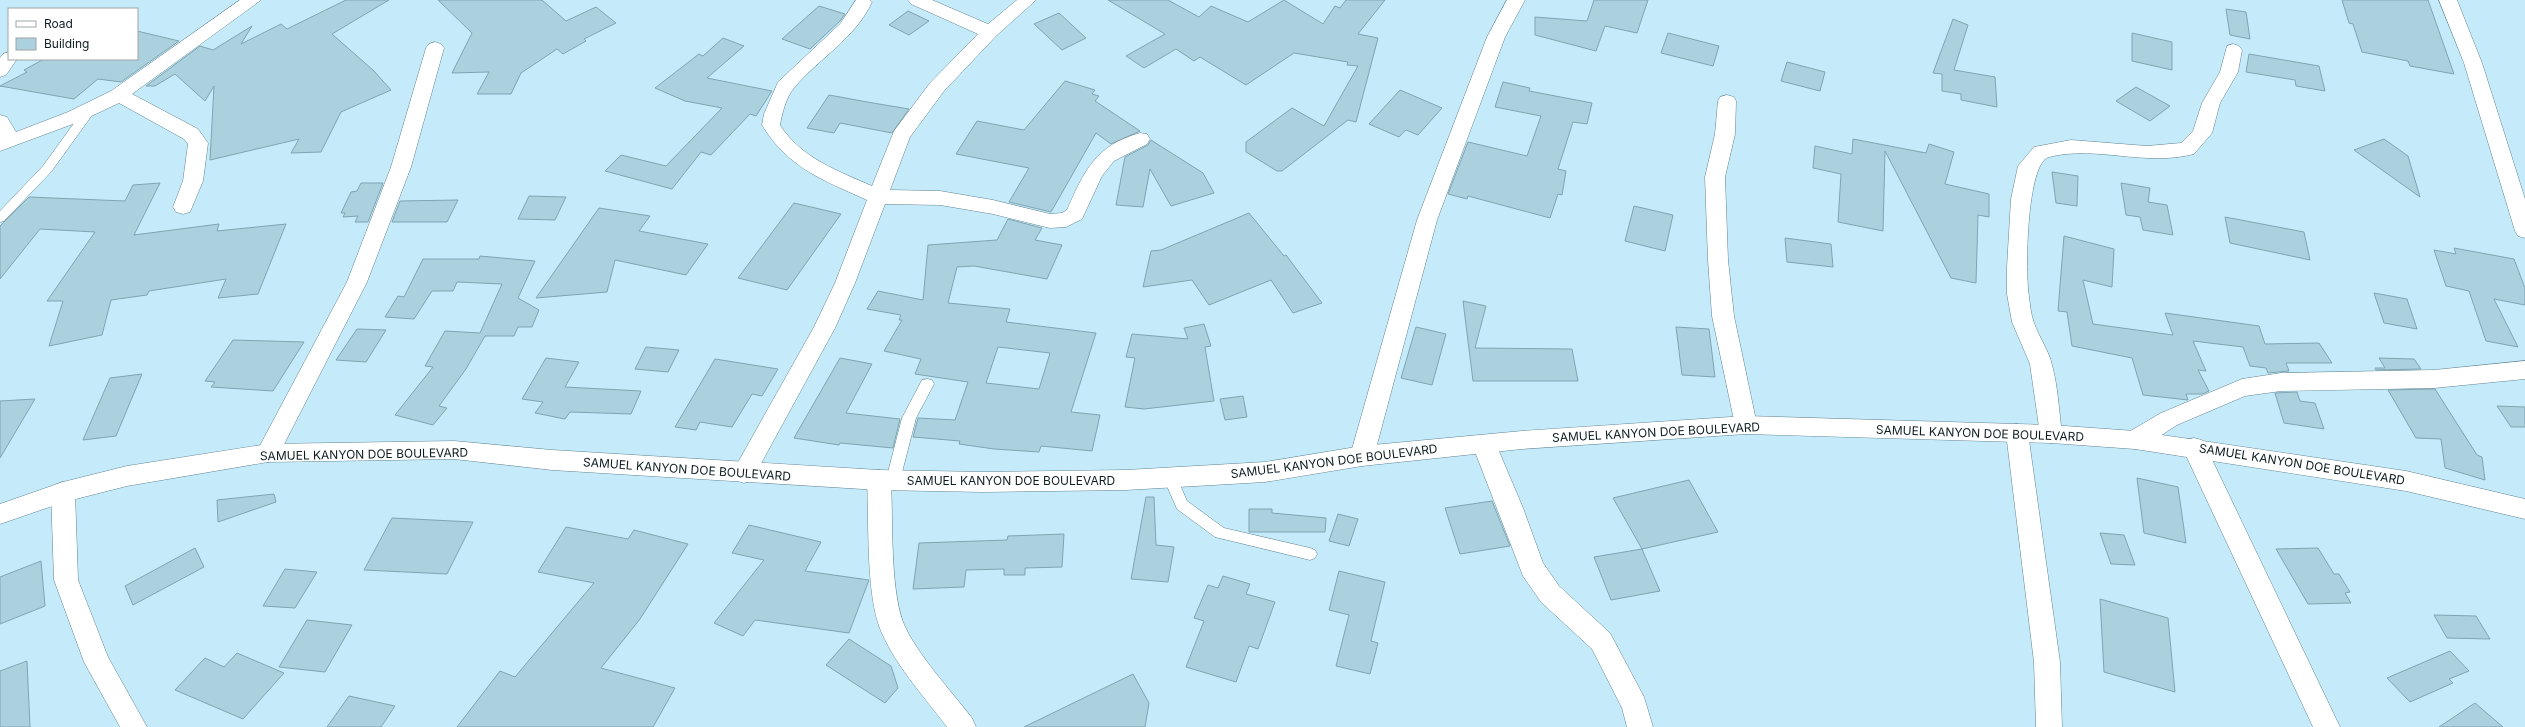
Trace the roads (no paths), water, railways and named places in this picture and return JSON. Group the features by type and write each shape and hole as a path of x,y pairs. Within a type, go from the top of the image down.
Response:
{"street":[{"path":"0,121 6,143 89,111 119,95 226,15 252,0"},
{"path":"916,0 990,32"},
{"path":"744,473 824,328 879,197 901,136 937,87 990,32 1027,0"},
{"path":"1362,456 1427,220 1496,37 1516,0"},
{"path":"2448,0 2473,63 2525,232"},
{"path":"862,2 858,13 846,28 785,86 773,114 771,125 779,138 794,153 818,170 879,197 940,198 993,207 1050,221 1066,220 1075,214 1093,173 1107,156 1140,139"},
{"path":"268,453 357,282 401,167 435,48"},
{"path":"2051,434 2041,364 2023,322 2018,294 2017,267 2021,198 2028,166 2041,152 2071,147 2147,152 2187,149 2202,133 2210,104 2230,72 2232,50"},
{"path":"0,71 8,59"},
{"path":"119,95 191,134 198,144 193,182 183,207"},
{"path":"1727,101 1725,134 1715,177 1718,260 1723,316 1746,425"},
{"path":"2135,440 2169,419 2242,388 2281,382 2434,379 2525,370"},
{"name":"SAMUEL KANYON DOE BOULEVARD","path":"0,514 63,492 127,476 268,453 454,450 552,460 744,473 886,480 1007,482 1170,477 1265,472 1362,456 1484,444 1746,425 2051,434 2135,440 2194,447 2406,481 2525,509"},
{"path":"2017,433 2047,662 2049,727"},
{"path":"1484,444 1511,508 1532,568 1550,594 1601,641 1635,706 1640,727"},
{"path":"2194,447 2328,727"},
{"path":"886,480 885,602 892,626 906,652 963,727"},
{"path":"63,492 66,580 97,662 134,727"}],"lane":[{"path":"0,218 47,169 89,111"},
{"path":"886,480 909,418 927,384"},
{"path":"1170,477 1182,505 1220,532 1310,554"}]}
